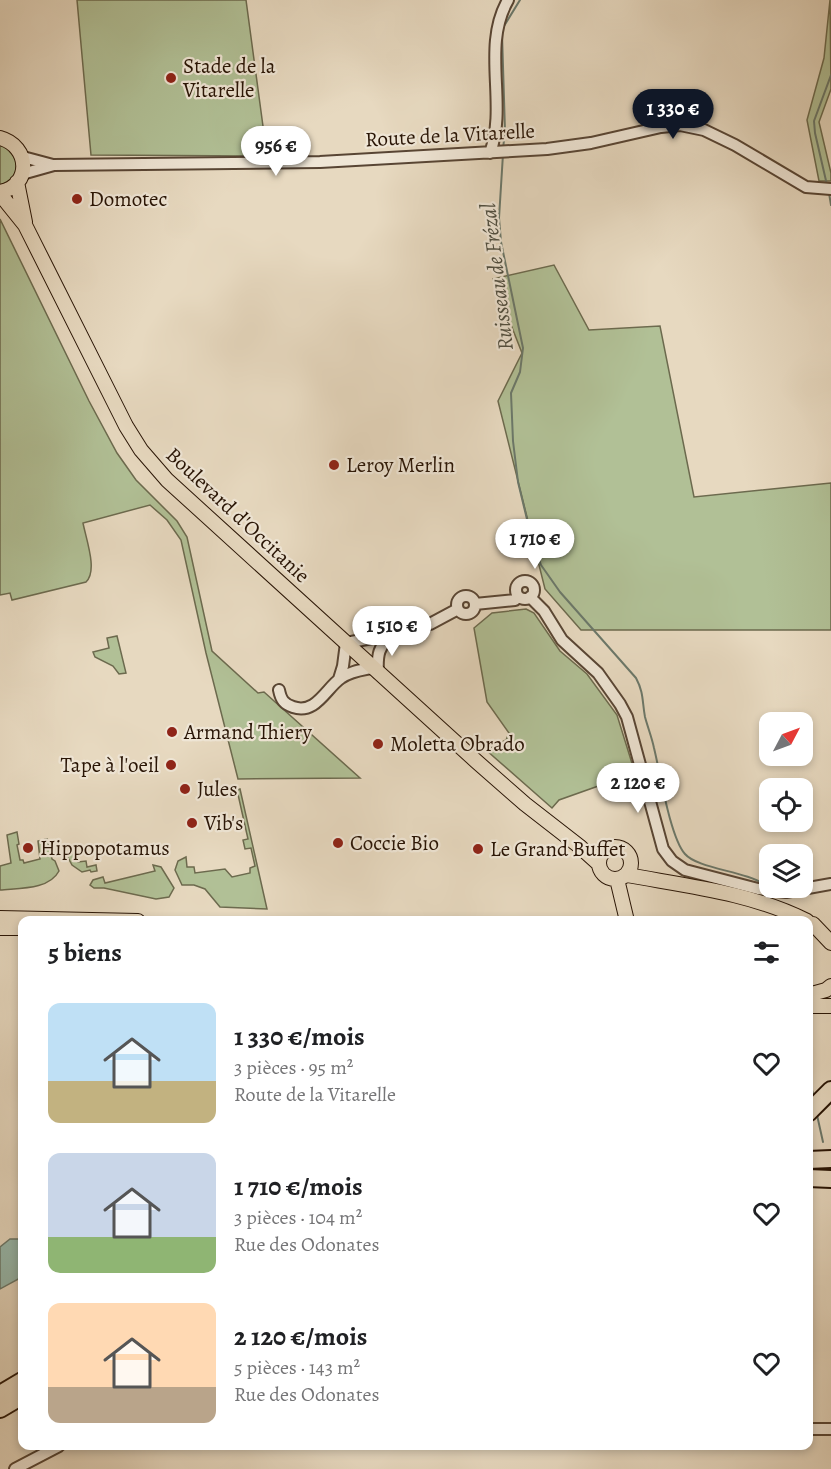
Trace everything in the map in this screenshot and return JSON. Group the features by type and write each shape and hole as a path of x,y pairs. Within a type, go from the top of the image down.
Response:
{"highway":[{"path":"813,1108 831,1090"},
{"path":"813,1160 831,1160"},
{"path":"813,1173 831,1172"},
{"path":"813,1178 831,1179"},
{"path":"0,1394 18,1383"},
{"path":"0,1409 18,1398"}],"main road":[{"path":"0,138 15,145 22,158"},
{"name":"Boulevard d'Occitanie","path":"22,158 20,178 26,225"},
{"path":"0,193 12,187 20,178"},
{"name":"Boulevard d'Occitanie","path":"0,193 26,225 118,410 141,450 167,480 199,512 525,804 579,846 602,858"},
{"name":"Boulevard d'Occitanie","path":"602,858 614,848 619,848 628,854 625,872"},
{"name":"Boulevard d'Occitanie","path":"602,858 604,875 625,872 762,902 798,916"},
{"path":"625,872 627,916"},
{"path":"0,918 18,918"},
{"name":"Boulevard d'Occitanie","path":"813,923 831,931"},
{"name":"Boulevard d'Occitanie","path":"813,925 831,943"},
{"path":"0,928 18,928"},
{"path":"813,994 831,986"},
{"path":"813,1006 831,1006"}],"street":[{"path":"493,153 496,136 495,35 508,0"},
{"name":"Route de la Vitarelle","path":"22,158 54,165 320,162 547,149 591,143 661,127 680,125 704,130 735,145 806,187 827,189"},
{"name":"Route de la Vitarelle","path":"20,178 54,165"},
{"path":"339,679 346,643 430,624 458,609 457,602 462,596 469,596 475,604 515,600 518,596 524,599 530,597 544,611 562,640 591,664 627,717 663,849 672,861 685,870 758,889 786,892 831,884"},
{"path":"279,690 280,698 285,704 296,708 306,708 321,700 339,679 351,672 375,670 379,649 393,634"},
{"path":"813,1429 831,1429"},
{"path":"15,1469 51,1450"}],"green space":[{"name":"Stade de la Vitarelle","path":"77,0 246,0 267,156 91,155"},
{"path":"830,0 831,89 819,122 831,181 819,181 807,120 824,58"},
{"path":"0,144 7,148 15,158 16,171 13,177 0,185"},
{"path":"0,219 117,453 136,480 177,521 187,537 212,651 258,693 264,692 360,778 238,779 206,653 181,540 167,520 150,505 83,523 91,563 86,582 12,600 10,593 0,595"},
{"path":"554,265 589,330 660,326 694,497 831,483 831,630 581,630 545,589 498,401 522,353 493,279"},
{"path":"526,609 534,613 560,651 587,674 617,715 635,773 559,800 552,808 486,750 506,740 509,733 487,702 474,628 492,613"},
{"path":"117,636 126,673 119,674 113,666 95,657 93,652 109,648 107,638"},
{"path":"240,789 267,909 220,907 205,889 194,885 182,885 175,870 178,861 186,857 187,867 194,867 195,873 225,869 232,877 250,873 250,868 255,866 251,848 245,849 243,840 248,839 237,790"},
{"path":"17,832 20,860 24,863 40,859 38,841 47,839 52,859 59,871 48,882 41,885 0,890 0,866 11,863 7,835"},
{"path":"75,851 78,862 86,861 87,867 96,865 97,871 82,872 72,865 66,854"},
{"path":"153,865 161,867 174,888 169,897 156,899 94,888 90,885 93,880 103,877 105,883 155,871"}],"water":[{"path":"10,1239 18,1239 18,1279 0,1289 0,1247"}],"waterway":[{"name":"Ruisseau de Frézal","path":"504,26 520,0"},
{"name":"Ruisseau de Frézal","path":"502,34 505,131 503,149"},
{"path":"827,185 814,121 831,75"},
{"name":"Ruisseau de Frézal","path":"503,154 499,218 501,242 523,348 520,372 511,393 513,441 518,482 532,540 541,565 560,592 639,683 670,819 685,854 700,863 759,881"},
{"path":"829,193 831,205"},
{"name":"Ruisseau de Frézal","path":"817,1115 823,1142"}],"place":[{"name":"Stade de la Vitarelle","path":"171,78"},
{"name":"Domotec","path":"77,199"},
{"name":"Leroy Merlin","path":"334,465"},
{"name":"Armand Thiery","path":"172,732"},
{"name":"Moletta Obrado","path":"378,744"},
{"name":"Tape à l'oeil","path":"171,765"},
{"name":"Jules","path":"185,789"},
{"name":"Vib's","path":"192,823"},
{"name":"Coccie Bio","path":"338,843"},
{"name":"Hippopotamus","path":"28,848"},
{"name":"Le Grand Buffet","path":"478,849"}]}
